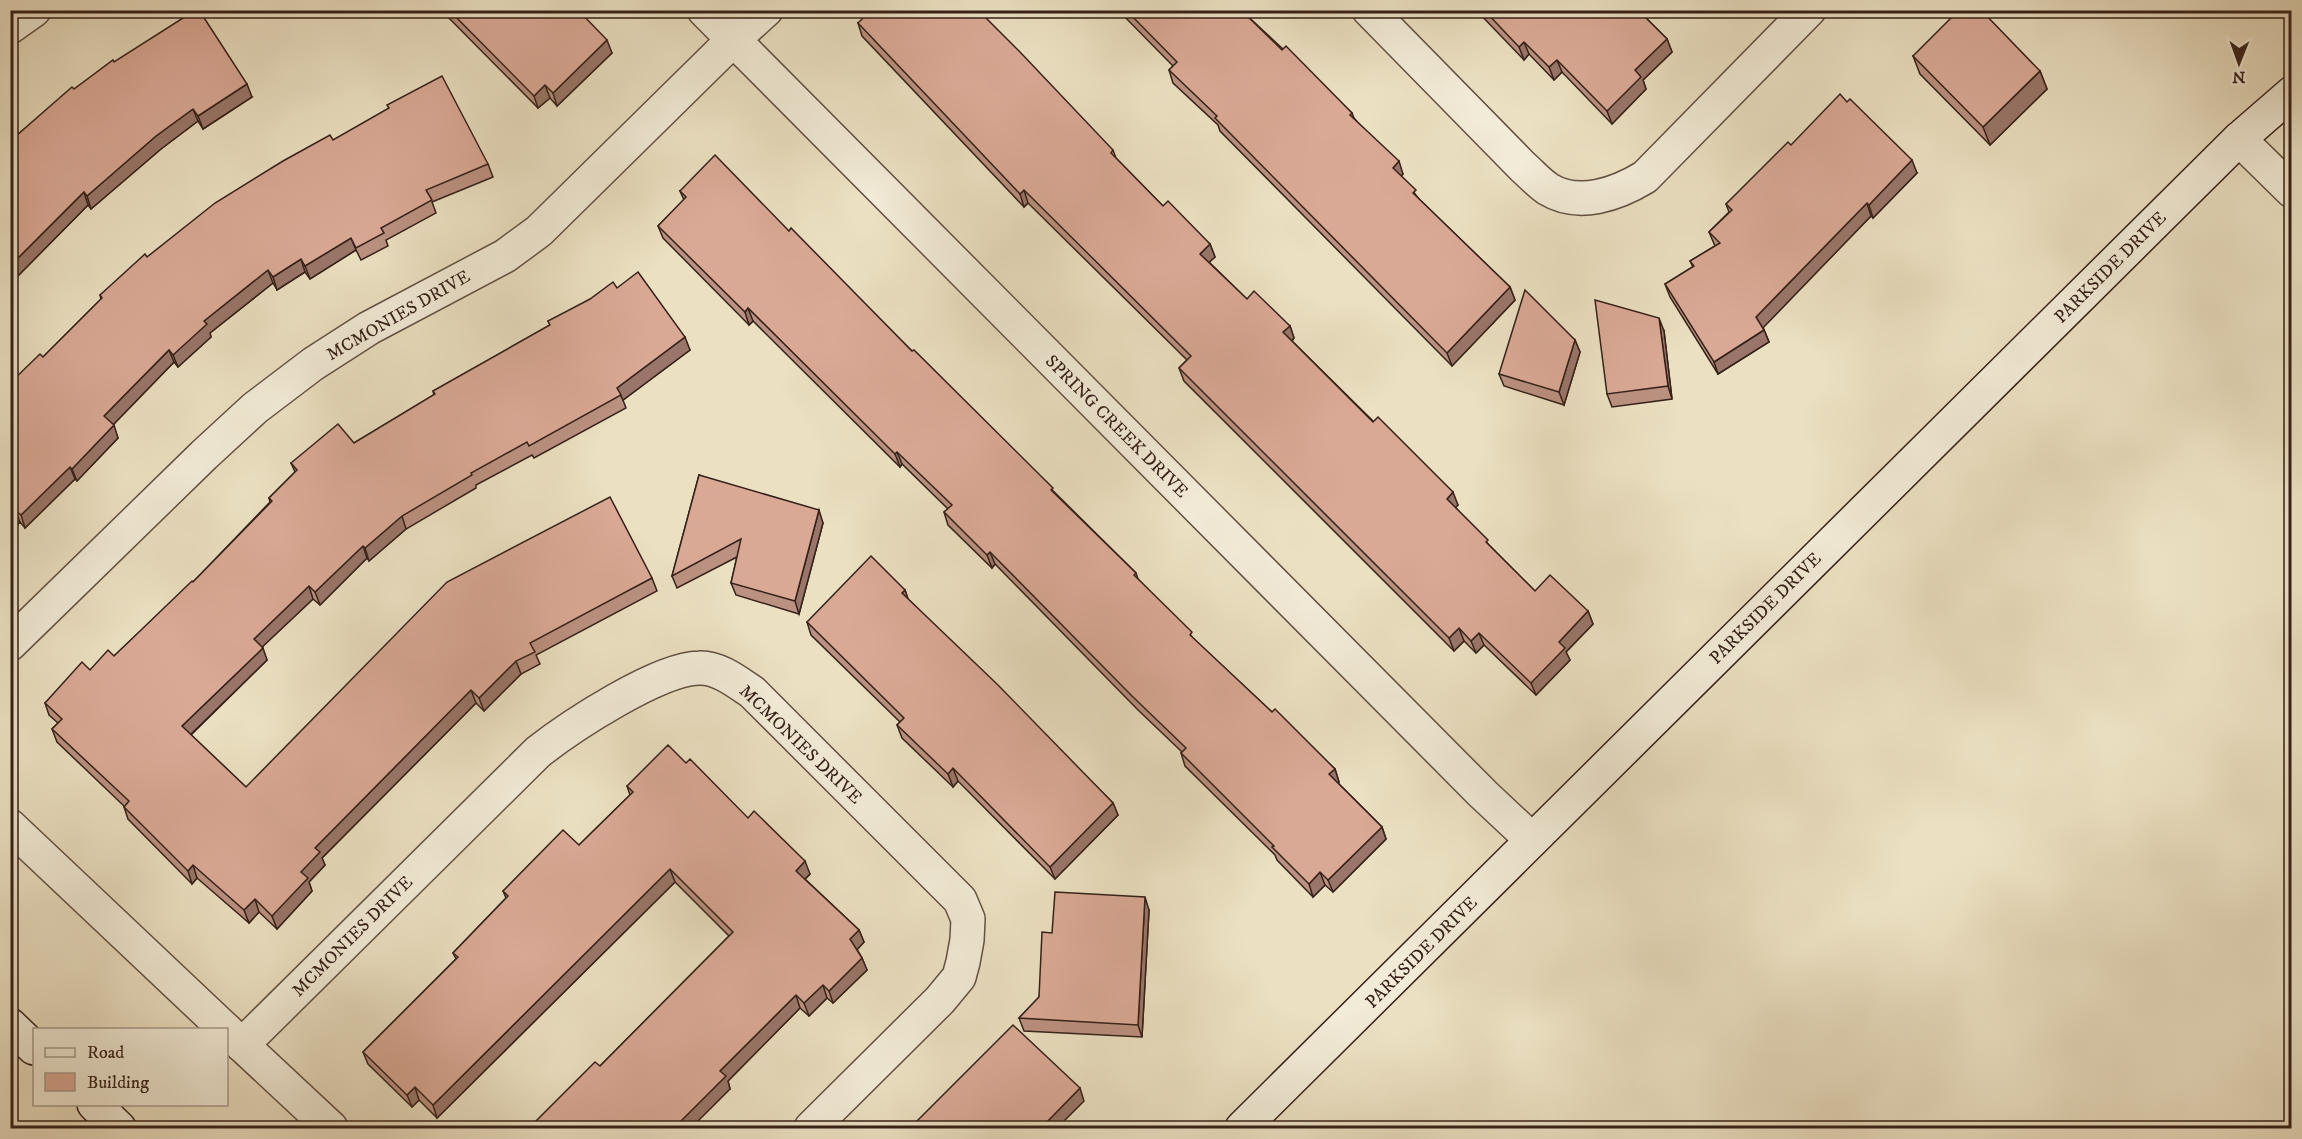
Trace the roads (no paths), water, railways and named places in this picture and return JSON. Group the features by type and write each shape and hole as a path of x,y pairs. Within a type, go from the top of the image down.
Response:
{"street":[{"path":"10,27 34,10"},
{"name":"SPRING CREEK DRIVE","path":"704,10 1483,794 1532,840"},
{"name":"MCMONIES DRIVE","path":"10,644 255,408 313,364 369,328 505,256 539,231 766,10"},
{"path":"1368,10 1523,167 1549,190 1577,198 1625,189 1645,177 1809,10"},
{"name":"PARKSIDE DRIVE","path":"1242,1128 2239,139 2292,93"},
{"path":"2239,139 2292,191"},
{"name":"MCMONIES DRIVE","path":"231,1035 561,733 664,676 701,667 728,676 752,692 960,900 968,920 967,940 958,977 940,1000 811,1128"},
{"path":"10,826 224,1028"},
{"path":"10,1025 33,1046"},
{"path":"231,1035 331,1128"},
{"path":"96,1106 120,1128"}]}
